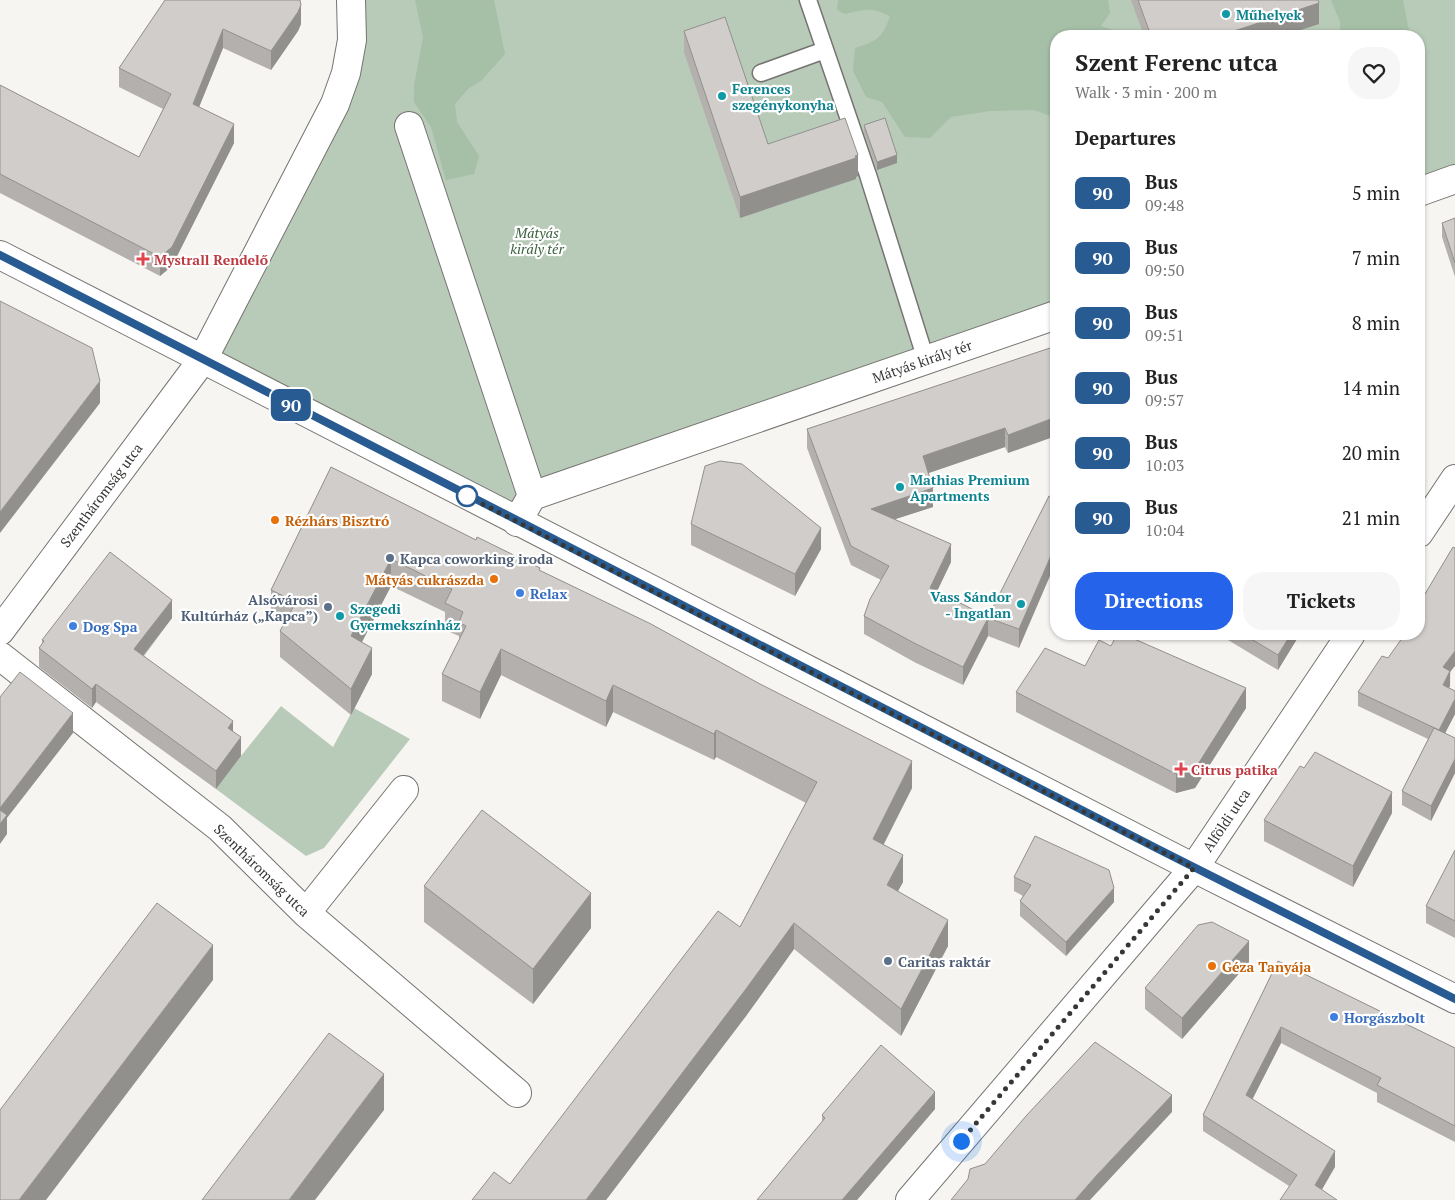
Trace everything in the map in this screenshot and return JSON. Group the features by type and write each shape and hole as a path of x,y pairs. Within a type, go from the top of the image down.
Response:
{"street":[{"path":"203,359 335,104 346,73 352,40 351,0"},
{"path":"409,126 532,496 517,522"},
{"path":"1425,190 1455,179"},
{"path":"0,255 517,522 1194,868 1455,999"},
{"name":"Mátyás király tér","path":"532,496 1050,317"},
{"name":"Szentháromság utca","path":"0,631 203,359"},
{"path":"1425,524 1455,479"},
{"name":"Alföldi utca","path":"910,1200 1194,868 1347,640"},
{"name":"Szentháromság utca","path":"0,656 220,828 306,913 517,1092"},
{"path":"306,913 404,790"}],"lane":[{"path":"808,0 868,176 926,360"},
{"path":"761,74 825,50"}],"green space":[{"name":"Mátyás király tér","path":"351,0 1455,0 1455,179 1425,190 1425,30 1050,30 1050,317 532,496 517,522 203,359 335,104"},
{"path":"415,0 494,0 505,54 482,80 468,89 455,104 457,122 479,156 474,174 446,180 431,127 414,102 414,86 423,37"},
{"path":"838,0 1108,0 1110,13 1101,26 1113,30 1050,30 1050,116 1034,110 990,111 951,117 930,138 905,137 882,102 866,97 853,71 855,48 878,38 890,16 877,11 868,10 845,14 837,10"},
{"path":"1331,0 1403,0 1409,30 1340,30 1340,22"},
{"path":"281,706 333,747 354,708 410,739 324,848 306,856 216,789"}],"building":[{"path":"165,0 300,0 301,5 271,51 223,29 193,104 234,124 172,247 160,257 0,174 0,85 139,157 171,94 119,68"},
{"name":"Műhelyek","path":"1138,0 1318,0 1319,3 1237,30 1149,30"},
{"name":"Ferences szegénykonyha","path":"725,17 768,144 845,118 858,155 855,156 856,158 740,197 684,31"},
{"path":"885,118 897,155 877,162 864,125"},
{"path":"1455,218 1455,263 1442,223"},
{"path":"0,301 92,348 100,381 0,512"},
{"path":"1050,348 1050,419 1008,435 1005,428 923,456 933,488 871,509 951,544 930,588 988,617 1050,496 1050,558 1019,629 988,618 963,667 864,616 870,599 889,566 851,546 807,429"},
{"path":"720,461 742,464 821,528 795,574 691,524 705,466"},
{"path":"331,467 476,540 477,537 540,568 539,570 651,624 760,684 912,761 873,839 903,855 887,885 948,920 901,1009 794,923 586,1200 472,1200 494,1172 510,1184 718,911 740,927 817,782 716,730 714,734 613,685 606,701 501,649 480,692 442,674 466,626 459,622 463,612 445,603 452,589 391,559 351,636 372,648 351,689 280,631 296,602 271,590"},
{"path":"1453,547 1455,548 1455,651 1443,667 1450,671 1443,685 1455,691 1455,699 1439,730 1358,692 1382,656 1388,658 1401,640 1425,640 1425,594"},
{"path":"110,552 172,600 134,649 233,721 228,728 241,737 216,771 96,684 92,689 39,648 44,641 42,640"},
{"path":"1099,640 1111,646 1114,640 1137,640 1246,688 1195,769 1176,774 1016,692 1045,648 1085,666"},
{"path":"1253,640 1287,640 1278,655"},
{"path":"20,672 73,713 0,808 0,697"},
{"path":"1434,728 1455,738 1455,759 1431,806 1402,791"},
{"path":"1315,752 1392,792 1353,866 1264,820 1300,766 1304,768"},
{"path":"0,810 7,815 0,824"},
{"path":"482,810 591,893 533,969 424,886"},
{"path":"1035,836 1109,870 1114,888 1066,942 1020,901 1031,885 1014,877"},
{"path":"1455,850 1455,921 1426,906"},
{"path":"157,903 213,945 19,1200 0,1200 0,1110"},
{"path":"1212,922 1249,941 1182,1018 1145,988 1198,925"},
{"path":"1278,961 1455,1048 1455,1126 1377,1085 1381,1078 1281,1027 1246,1095 1335,1151 1315,1185 1337,1200 1280,1200 1297,1175 1203,1115"},
{"path":"329,1033 384,1074 289,1200 202,1200"},
{"path":"1095,1042 1172,1095 1075,1200 951,1200 968,1179 970,1169 985,1164 1026,1116"},
{"path":"881,1045 935,1092 842,1200 757,1200 825,1118 822,1115"}],"bus line":[{"name":"90","path":"0,255 517,522 1455,999"}],"place":[{"name":"Műhelyek","path":"1226,14"},
{"name":"Ferences szegénykonyha","path":"722,96"},
{"name":"Mystrall Rendelő","path":"143,259"},
{"name":"Mathias Premium Apartments","path":"900,487"},
{"name":"Rézhárs Bisztró","path":"275,520"},
{"name":"Kapca coworking iroda","path":"390,558"},
{"name":"Mátyás cukrászda","path":"494,579"},
{"name":"Relax","path":"520,593"},
{"name":"Vass Sándor - Ingatlan","path":"1021,604"},
{"name":"Alsóvárosi Kultúrház („Kapca”)","path":"328,607"},
{"name":"Szegedi Gyermekszínház","path":"340,616"},
{"name":"Dog Spa","path":"73,626"},
{"name":"Citrus patika","path":"1181,769"},
{"name":"Caritas raktár","path":"888,961"},
{"name":"Géza Tanyája","path":"1212,966"},
{"name":"Horgászbolt","path":"1334,1017"}],"route":[{"path":"467,496 1194,868 961,1141"}]}
